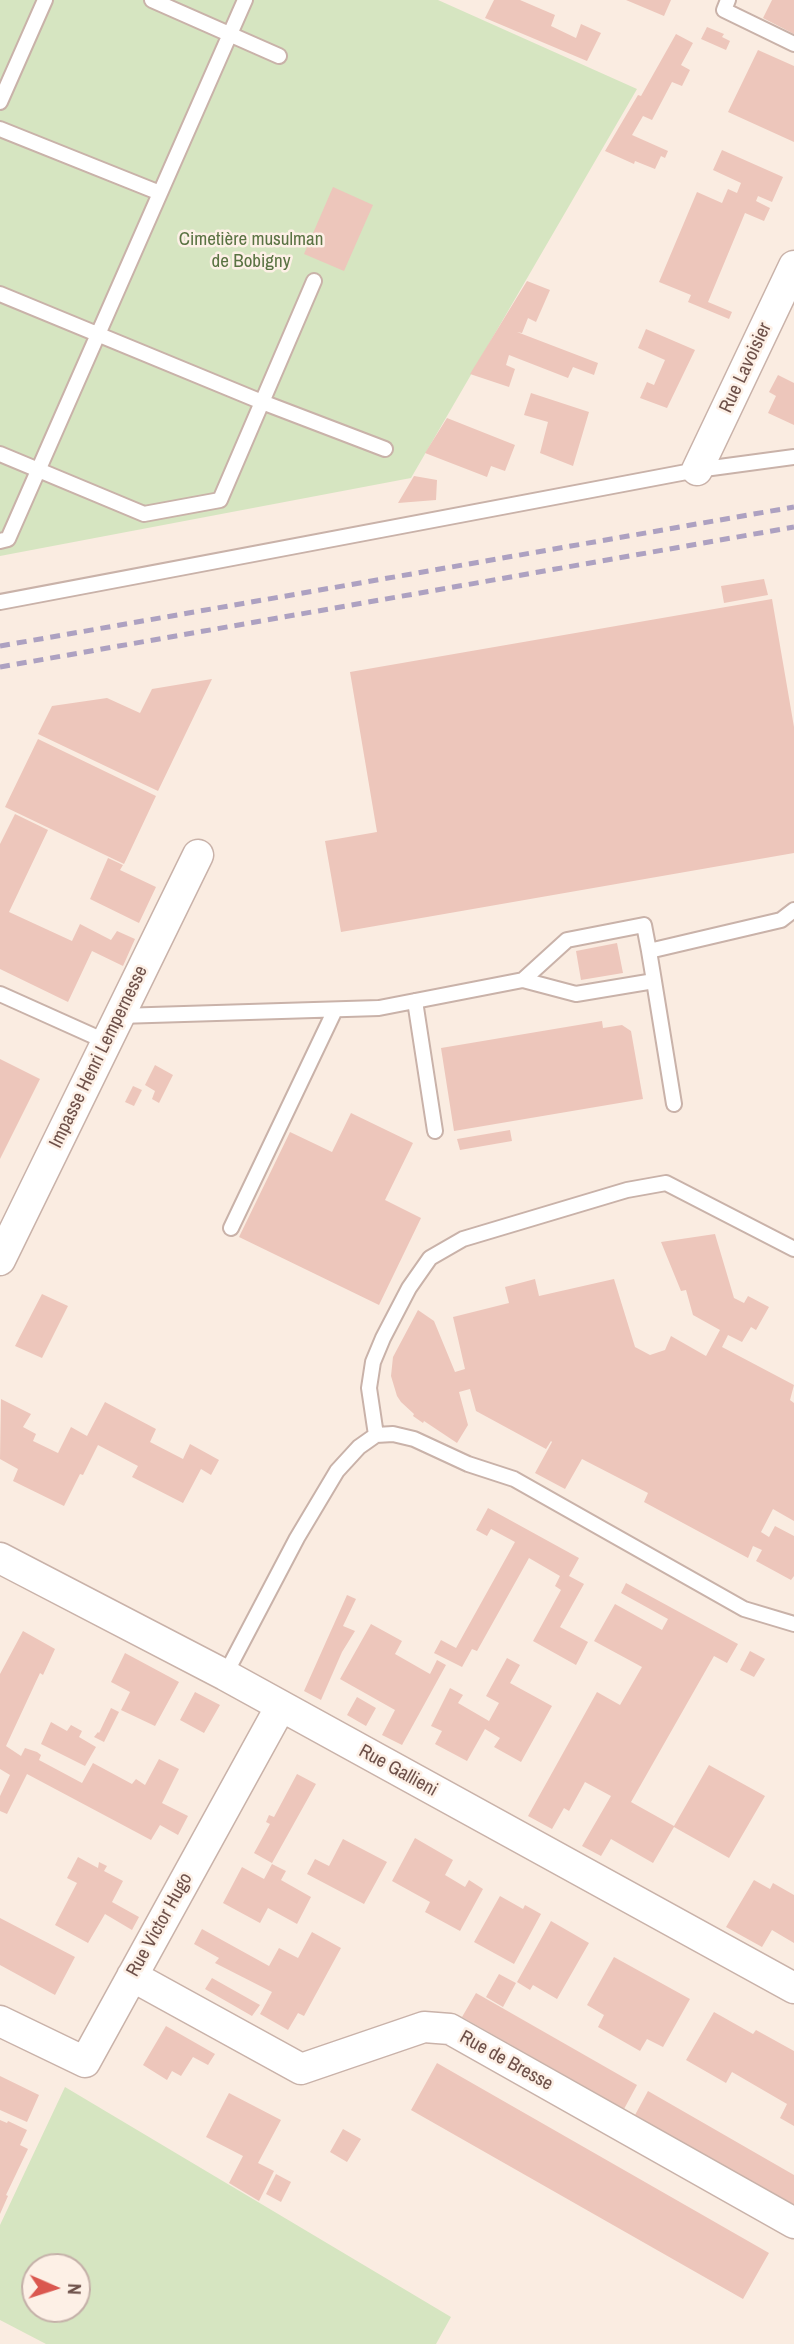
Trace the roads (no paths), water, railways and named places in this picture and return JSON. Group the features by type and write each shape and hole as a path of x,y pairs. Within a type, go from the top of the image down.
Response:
{"street":[{"name":"Rue Lavoisier","path":"697,470 794,266"},
{"name":"Impasse Henri Lempernesse","path":"0,1260 198,855"},
{"name":"Rue Gallieni","path":"0,1558 225,1675 794,1989"},
{"name":"Rue Victor Hugo","path":"0,2021 85,2062 281,1706"},
{"name":"Rue de Bresse","path":"132,1976 301,2069 424,2027 450,2029 794,2222"}],"lane":[{"path":"0,102 45,0"},
{"path":"152,0 279,56"},
{"path":"0,541 8,539 245,0"},
{"path":"728,0 724,9 794,44"},
{"path":"0,129 160,193"},
{"path":"0,454 144,514 220,500 314,281"},
{"path":"0,294 98,336 385,449"},
{"path":"0,602 697,470 794,457"},
{"path":"649,951 788,919 794,910"},
{"path":"523,980 568,940 644,925 674,1104"},
{"path":"0,994 113,1029 379,1008 523,980 576,994 654,981"},
{"path":"415,1001 435,1131"},
{"path":"231,1228 335,1010"},
{"path":"376,1435 369,1388 373,1362 383,1338 409,1288 430,1258 463,1239 627,1190 666,1183 794,1249"},
{"path":"225,1675 273,1583 337,1471 359,1447 376,1435 393,1434 414,1438 468,1464 514,1479 744,1609 794,1624"}],"railway":[{"path":"0,646 794,507"},
{"path":"0,667 794,527"}],"park label":[{"name":"Cimetière musulman de Bobigny","path":"251,251"}]}
